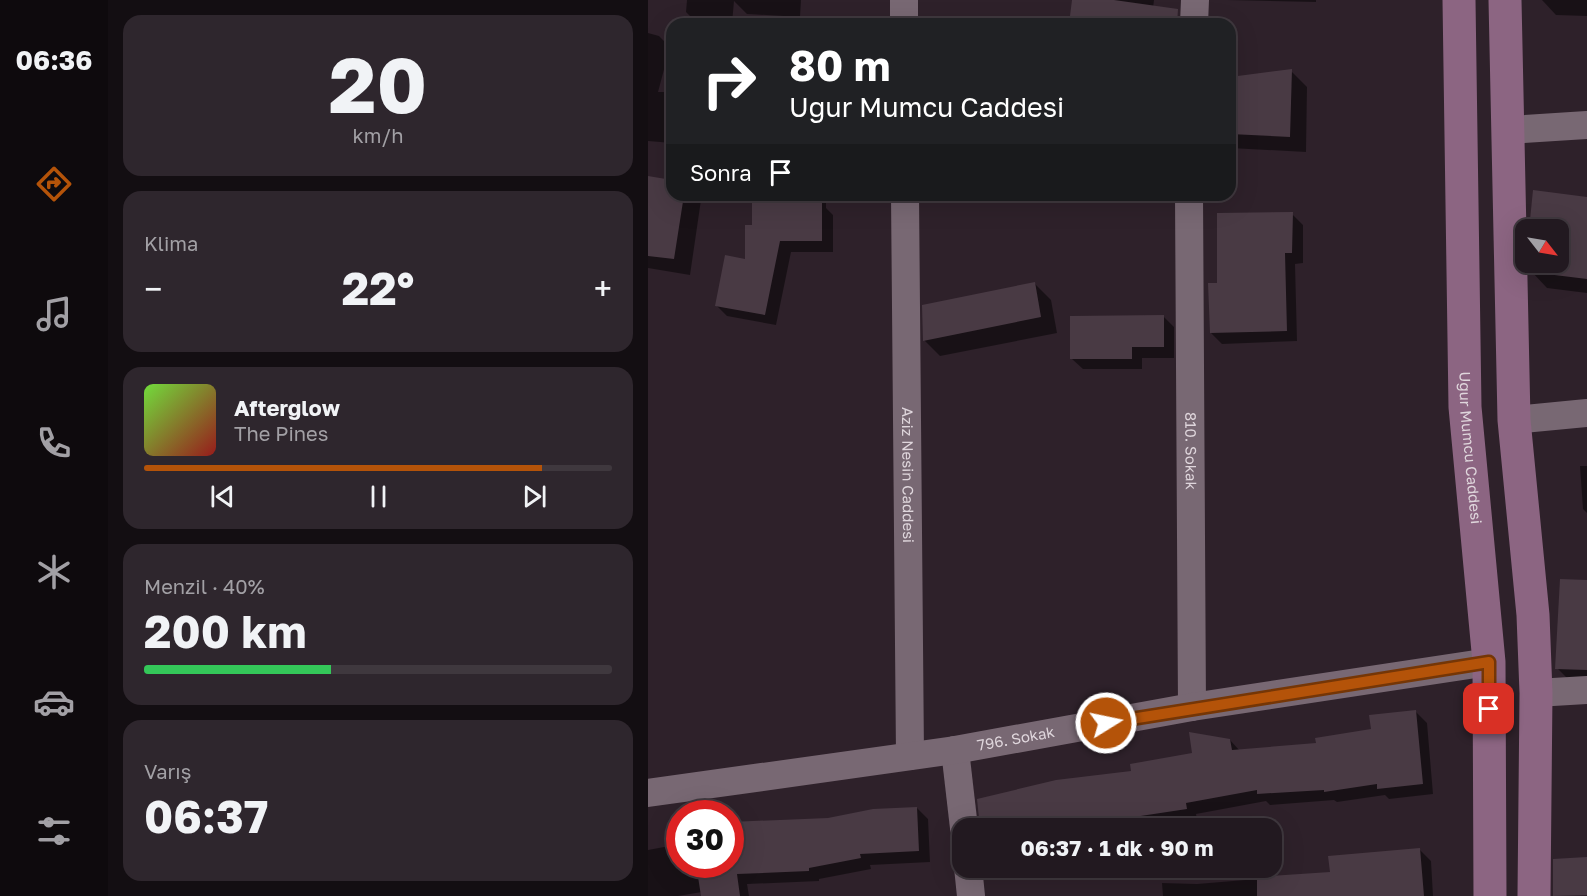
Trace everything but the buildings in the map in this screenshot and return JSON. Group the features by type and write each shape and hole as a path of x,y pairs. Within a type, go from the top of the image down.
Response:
{"street":[{"path":"904,0 904,18"},
{"path":"1194,18 1195,0"},
{"name":"Uğur Mumcu Caddesi","path":"1459,0 1465,407 1489,662 1490,896"},
{"path":"1505,0 1514,420 1533,615 1536,693 1534,896"},
{"path":"1509,130 1587,125"},
{"name":"Aziz Nesin Caddesi","path":"905,201 910,756"},
{"name":"810. Sokak","path":"1189,201 1192,707"},
{"path":"1514,420 1587,413"},
{"name":"796. Sokak","path":"648,792 956,750 1192,707 1489,662"},
{"path":"1536,693 1587,690"},
{"path":"956,750 963,818"},
{"path":"969,878 971,896"}],"route":[{"path":"1106,723 1192,707 1489,662 1489,709"}]}
